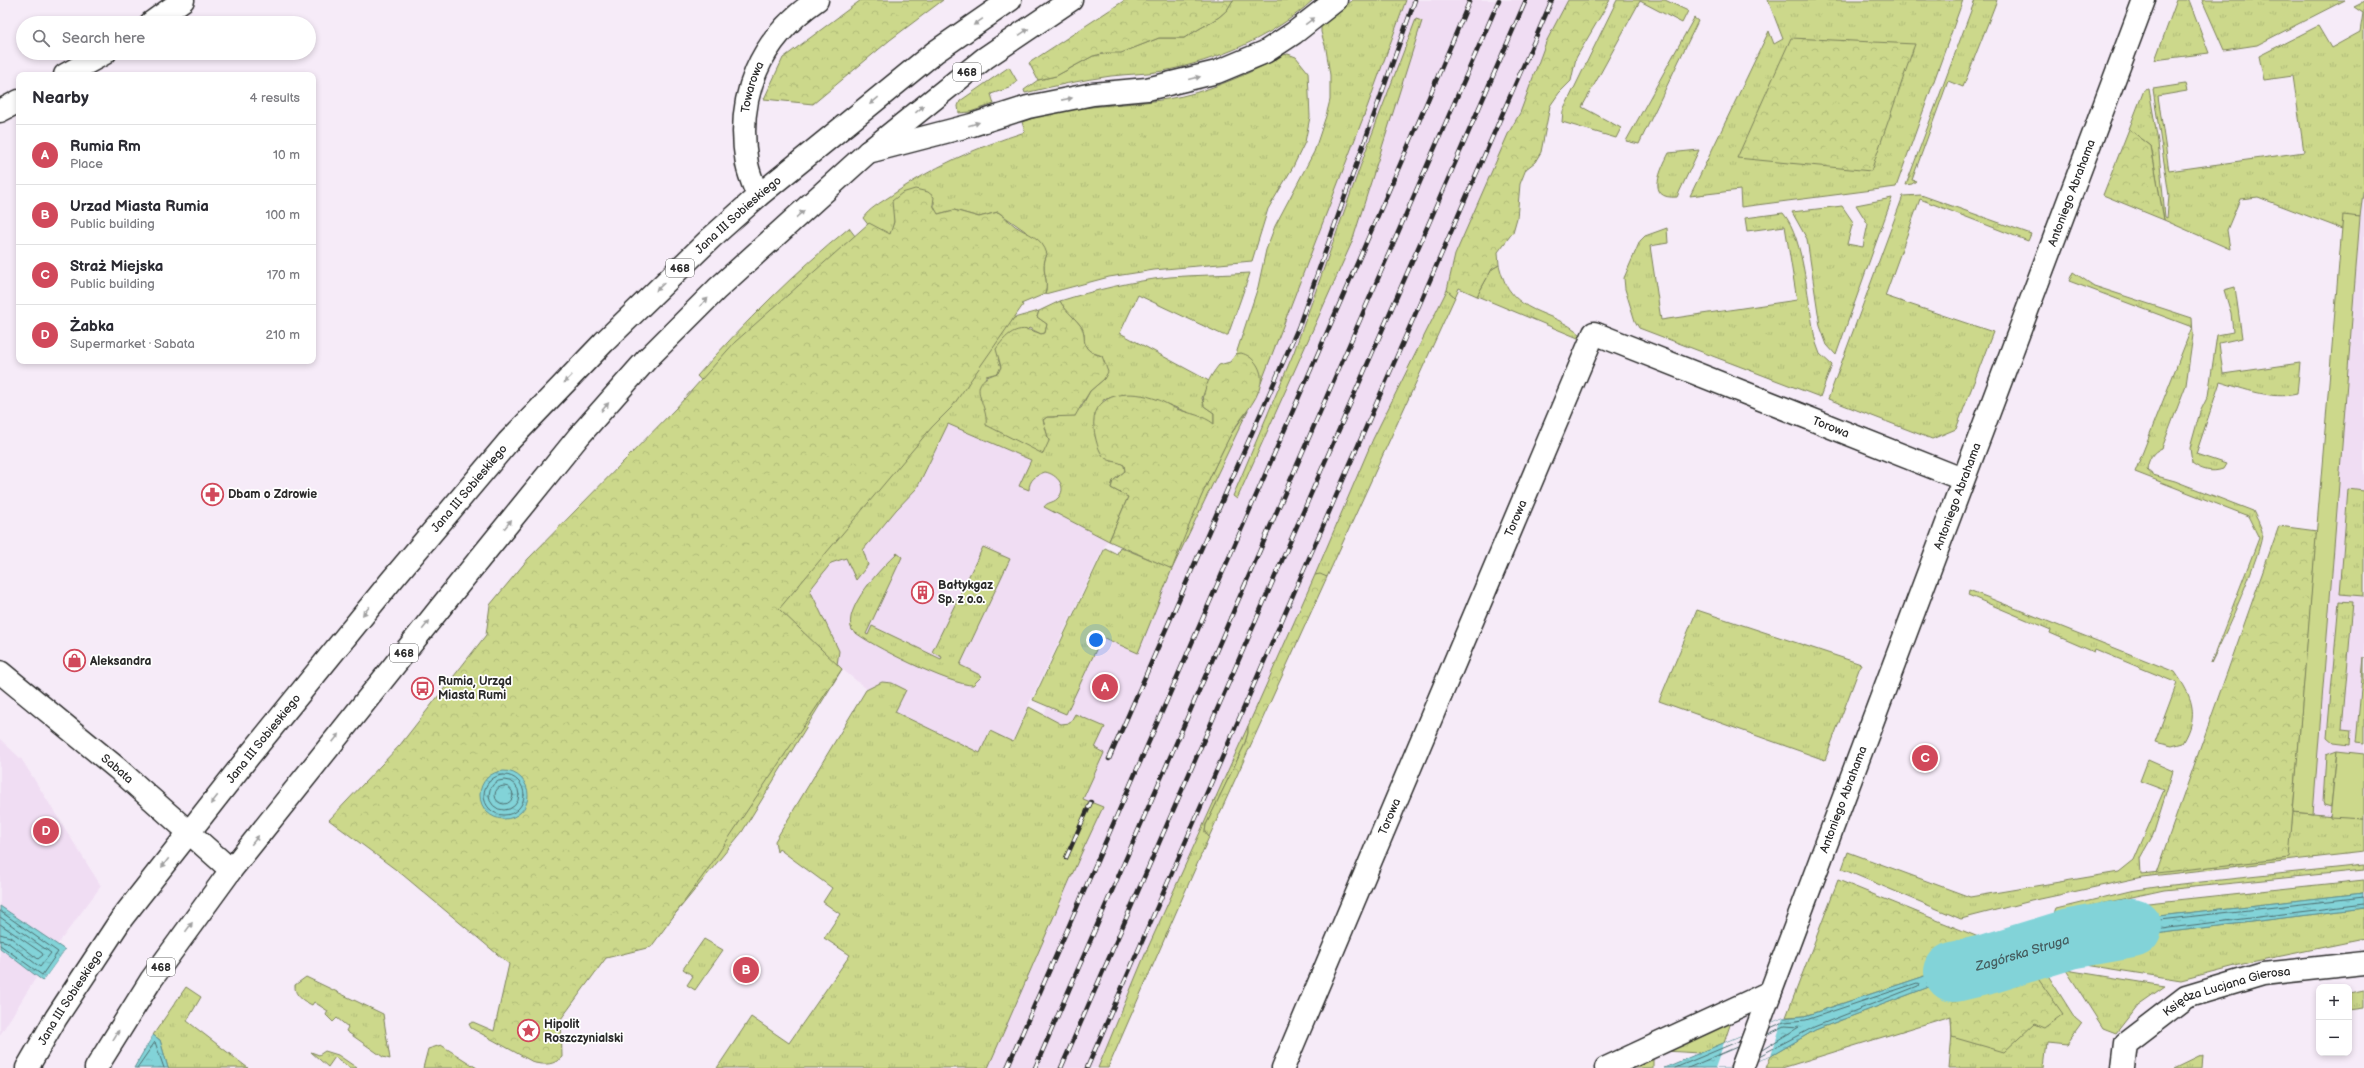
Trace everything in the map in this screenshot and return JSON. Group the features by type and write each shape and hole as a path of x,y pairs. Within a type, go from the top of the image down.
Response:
{"street":[{"path":"161,16 183,0"},
{"name":"Towarowa","path":"758,196 747,166 744,138 745,107 754,71 766,48 784,27 817,0"},
{"name":"Jana III Sobieskiego","path":"28,1068 56,1018 122,918 189,832 391,581 508,442 620,326 711,238 758,196 935,52 1010,0"},
{"name":"468","path":"96,1068 151,980 231,870 465,576 579,436 647,358 718,289 868,152 985,58 1071,0"},
{"path":"868,152 972,124 1028,107 1094,94 1147,89 1217,72 1265,52 1294,33 1336,0"},
{"name":"Antoniego Abrahama","path":"1742,1067 1754,1030 1770,992 1962,479 2144,0"},
{"path":"70,72 92,60"},
{"path":"0,111 16,103"},
{"name":"Torowa","path":"1283,1068 1594,333 1962,479"},
{"name":"Sabata","path":"0,672 118,769 231,870"},
{"name":"Księdza Lucjana Gierosa","path":"2123,1068 2126,1043 2186,997 2263,974 2364,963"},
{"path":"1606,1068 1770,992"}],"shaded area":[{"path":"1384,0 1580,0 1455,297 1209,837 1108,1068 942,1068 1038,729 1092,595 1133,608"},
{"path":"2355,78 2364,79 2364,850 2289,858"},
{"name":"Bałtykgaz Sp. z o.o.","path":"943,415 1128,497 1030,702 1002,765 895,712 837,665 779,610"},
{"path":"0,739 22,760 101,886 57,945 0,906"},
{"path":"0,948 37,976 0,1035"}],"green space":[{"path":"861,0 943,0 890,40 813,104 764,99 783,58"},
{"path":"1125,0 1233,0 1227,10 1219,17 1184,38 1159,38 1121,53 1106,53 1093,56 1056,76 1038,80 1029,63"},
{"path":"1233,0 1313,0 1280,25 1262,36 1243,46 1203,61 1163,71 1111,76 1068,83 1025,93 1024,90 1038,80 1056,76 1093,56 1131,49 1159,38 1184,38 1219,17 1227,10"},
{"path":"1353,0 1406,0 1365,113 1261,383 1259,372 1254,362 1247,356 1236,354 1258,287 1266,250 1275,226 1314,152 1326,116 1330,100 1330,75 1321,26"},
{"path":"1568,0 1610,0 1576,58 1571,81 1559,93 1550,106 1541,152 1535,162 1526,169 1520,184 1517,218 1513,232 1498,252 1499,265 1492,269 1477,296 1459,288 1455,297 1447,290 1455,255 1509,132 1520,113 1546,42"},
{"path":"1617,0 1665,0 1688,11 1682,23 1640,1 1582,107 1621,128 1616,138 1562,122 1563,111"},
{"path":"1768,0 1963,0 1896,187 1741,207 1740,190 1690,196 1769,31 1774,44 1783,39"},
{"path":"1975,0 1997,0 1963,87 1948,81 1912,180 1916,181 1912,184 1906,185"},
{"path":"2177,0 2189,0 2209,53 2155,60"},
{"path":"2202,0 2345,0 2257,45 2224,50"},
{"path":"2364,2 2364,184 2360,217 2344,216 2342,229 2258,197 2240,199 2227,230 2230,249 2164,220 2151,146 2129,129 2144,90 2149,89 2158,142 2165,217 2167,218 2169,196 2153,89 2185,84 2187,91 2158,96 2169,171 2304,152 2293,76 2264,80 2259,56 2318,26 2331,48 2360,32 2363,13 2354,7"},
{"path":"1694,18 1698,21 1639,144 1626,141"},
{"path":"1416,19 1422,21 1352,242 1237,499 1233,496 1294,352 1369,142"},
{"path":"1791,38 1915,44 1871,171 1737,158"},
{"path":"1288,54 1296,57 1308,72 1310,117 1305,142 1293,167 1268,209 1252,261 1154,270 1109,277 1045,294 1046,283 1044,265 1047,254 1025,231 998,212 979,217 954,210 938,214 934,211 934,201 892,201 894,210 893,228 889,236 879,239 863,218 878,204 905,186 937,168 989,144 1025,132 1022,122 1057,112 1149,102 1195,93 1222,84 1249,72 1275,60 1274,57"},
{"path":"1009,67 1017,81 1009,88 991,94 994,104 970,112 959,113 958,106 960,101"},
{"path":"2129,129 2151,146 2164,220 2103,195"},
{"path":"1699,150 1677,197 1667,197 1661,194 1658,189 1658,182 1662,167 1669,153"},
{"path":"915,189 928,192 934,197 933,205 938,214 954,210 979,217 998,212 1015,226 1038,240 1045,248 1047,254 1044,265 1046,283 1045,294 1021,304 1023,305 952,407 932,427 779,609 842,669 708,869 651,947 606,958 561,1019 562,1057 556,1062 550,1064 535,1063 471,1028 469,1024 473,1022 494,1031 509,964 403,875 329,820 400,745 486,635 490,605 528,559 676,408 735,342 869,223 890,234 894,222 892,201 902,193"},
{"path":"1921,195 2031,234 2028,241 1920,199 1885,296 1993,332 1956,429 1932,439 1828,399 1903,196"},
{"path":"1892,198 1836,355 1827,345 1820,326 1807,239 1792,212 1842,206 1853,222 1847,244 1863,247 1868,224 1856,205"},
{"path":"1783,213 1790,224 1801,256 1816,343 1820,354 1832,365 1820,397 1639,328 1635,321 1625,289 1624,278 1640,241 1645,236 1667,228 1668,243 1650,246 1661,320 1797,300 1785,226 1747,231 1745,218"},
{"path":"2343,215 2360,217 2313,814 2293,812"},
{"path":"849,228 865,249 711,391 697,376 770,299"},
{"path":"1499,265 1505,282 1513,294 1522,303 1569,326 1581,335 1578,338 1477,296 1492,269"},
{"path":"2073,272 2094,286 2192,318 2193,335 2186,385 2162,448 2151,457 2147,470 2153,475 2175,481 2253,511 2262,531 2257,556 2250,575 2224,637 2211,663 2259,538 2248,516 2135,472 2192,327 2069,281"},
{"path":"1250,273 1228,335 1223,335 1138,295 1120,333 1209,381 1202,398 1204,406 1214,413 1214,425 1172,406 1138,396 1115,396 1103,400 1111,461 1117,461 1124,465 1125,471 1113,481 1111,488 1128,497 1109,541 1044,507 1057,499 1062,490 1060,482 1054,476 1045,472 1039,475 1030,483 1029,490 1019,486 1031,460 948,424 917,488 896,510 863,550 868,565 856,580 846,558 831,563 810,590 839,651 837,665 842,669 742,832 671,919 725,664 993,339 1014,318 1039,311 1037,317 1047,324 1045,333 1041,334 1029,328 998,359 1001,367 998,373 986,376 980,399 1049,441 1043,420 1047,417 1054,417 1081,408 1090,391 1104,379 1102,356 1089,350 1086,346 1083,329 1060,301 1114,286 1142,281 1180,276"},
{"path":"2235,287 2242,338 2219,343 2223,374 2300,363 2297,394 2278,396 2268,395 2220,382 2196,454 2226,464 2223,469 2211,471 2203,469 2192,463 2190,448 2200,412 2208,396 2217,335 2233,332 2231,313 2224,290"},
{"path":"1447,290 1455,297 1327,577 1315,575 1373,439"},
{"path":"1060,301 1083,329 1086,346 1089,350 1102,356 1108,372 1104,379 1090,391 1075,416 1047,417 1043,420 1049,441 1043,454 986,425 986,417 979,388 981,382 987,377 998,373 1001,367 996,349 1005,338 1015,331 1021,330 1033,331 1041,334 1045,333 1047,324 1037,317 1039,311"},
{"path":"1241,353 1250,357 1257,364 1261,373 1259,391 1256,398 1233,431 1221,454 1172,569 1109,541 1128,497 1111,488 1113,481 1125,471 1124,465 1105,458 1099,448 1094,429 1094,417 1098,408 1104,401 1112,397 1132,394 1143,395 1201,417 1214,424 1214,413 1204,406 1203,401 1207,384 1219,365 1230,362 1236,354"},
{"path":"1248,410 1172,569 1138,653 1102,637 1066,714 1033,700 1105,548 1117,554 1120,547 1154,561 1192,515 1229,437"},
{"path":"2348,489 2364,491 2364,596 2340,594"},
{"path":"2279,526 2317,531 2289,858 2156,873"},
{"path":"983,547 1010,559 960,665 982,676 973,685 962,684 911,664 861,637 852,630 850,621 858,600 882,568 897,553 902,557 866,634 868,635 872,626 941,659 942,657 932,652"},
{"path":"1320,574 1327,577 1209,837 1205,832 1206,825 1244,746 1248,733 1248,726 1315,575"},
{"path":"1969,590 2175,672 2186,689 2192,706 2191,723 2183,743 2172,746 2155,742 2177,683 2095,649 2094,652 2050,633 2051,630 1968,595"},
{"path":"2339,601 2353,602 2342,729 2351,730 2350,745 2334,743 2327,737"},
{"path":"1697,610 1861,664 1825,760 1659,701"},
{"path":"2364,657 2364,744 2356,743"},
{"path":"882,682 892,683 906,690 895,712 980,753 990,731 1013,742 1029,707 1061,724 1070,723 1075,714 1105,727 1095,748 1104,753 1083,799 1103,807 988,1068 717,1068 751,1017 789,1043 850,955 824,938 840,914 823,902 832,888 779,849 777,852 775,841 866,690"},
{"path":"1248,726 1248,733 1244,746 1206,825 1205,832 1209,837 1108,1068 1098,1068 1146,952"},
{"path":"2337,751 2331,807 2324,805 2323,802 2326,755"},
{"path":"2337,751 2364,754 2364,819 2330,817"},
{"path":"2148,760 2173,771 2153,835 2140,858 2141,874 2288,858 2293,812 2364,819 2364,852 2142,877 2031,901 1961,919 1842,869 1848,852 1970,897 2119,872 2134,860 2164,790 2140,781"},
{"path":"2364,865 2364,870 2164,890 2054,914 2056,909 2130,891 2163,886"},
{"path":"1838,880 2003,947 2010,948 1804,1016 1786,1017"},
{"path":"2364,880 2364,893 2123,920 2047,936 2047,926 2056,921 2148,903"},
{"path":"2364,908 2364,939 2251,962 2181,980 2061,961 2054,953 2076,947 2170,932"},
{"path":"704,939 723,950 695,990 687,985 693,976 683,969"},
{"path":"2037,958 2075,1018 2082,1024 2067,1045 2047,1043 2044,1068 1949,1068 1952,1034 1951,1016 1986,985 1978,973 1995,971"},
{"path":"2066,970 2165,986 2138,1005 2116,1033 2103,1028"},
{"path":"1978,973 1986,986 2034,973 2063,1014 2044,1028 2034,1024 2004,1052 1952,1037 1951,1016 1782,1068 1766,1068 1771,1056 1815,1030 1958,976"},
{"path":"306,977 383,1014 390,1059 383,1057 346,1031 348,1027 337,1018 333,1022 326,1015 328,1011 314,1002 312,1005 300,998 296,992 295,985"},
{"path":"186,987 201,997 187,1021 248,1068 168,1068 160,1040 153,1035"},
{"path":"2364,990 2364,1008 2352,1010 2352,992"},
{"path":"1731,1022 1724,1043 1700,1053 1665,1051"},
{"path":"441,1045 477,1068 423,1068 428,1049"},
{"path":"325,1051 338,1055 357,1068 350,1068 335,1057 328,1067 311,1052 319,1055"},
{"path":"2203,1054 2202,1068 2174,1068"},
{"path":"1653,1058 1653,1068 1629,1068"}],"water":[{"path":"499,771 509,771 521,778 528,790 528,800 521,812 509,819 499,819 491,815 484,808 480,800 480,790 484,782 491,775"},
{"path":"2364,893 2364,908 2170,932 2076,947 2054,953 2047,936 2123,920"},
{"path":"0,906 65,950 43,981 0,948"},
{"path":"2030,941 2037,958 1995,971 1958,976 1815,1030 1771,1056 1735,1068 1664,1068 1783,1018 1805,1016"},
{"path":"153,1035 160,1040 168,1068 134,1068"}],"pier":[{"path":"65,950 66,951 45,982 43,981"},
{"path":"1783,1018 1771,1056 1735,1068 1715,1068 1724,1043"},
{"path":"152,1034 153,1035 133,1067 132,1066"}],"waterway":[{"name":"Zagórska Struga","path":"1954,972 1988,964 2070,939 2132,928"}],"railway":[{"path":"1109,759 1298,328 1415,0"},
{"path":"1007,1068 1419,121 1470,0"},
{"path":"1035,1068 1499,0"},
{"path":"1061,1068 1526,0"},
{"path":"1087,1068 1552,0"},
{"path":"1066,858 1091,802"}],"place":[{"name":"Dbam o Zdrowie","path":"212,494"},
{"name":"Bałtykgaz Sp. z o.o.","path":"923,592"},
{"name":"Aleksandra","path":"74,661"},
{"name":"Rumia Rm","path":"1105,687"},
{"name":"Rumia, Urząd Miasta Rumi","path":"422,688"},
{"name":"Straż Miejska","path":"1925,758"},
{"name":"Żabka","path":"46,831"},
{"name":"Urzad Miasta Rumia","path":"746,970"},
{"name":"Hipolit Roszczynialski","path":"529,1031"}]}
